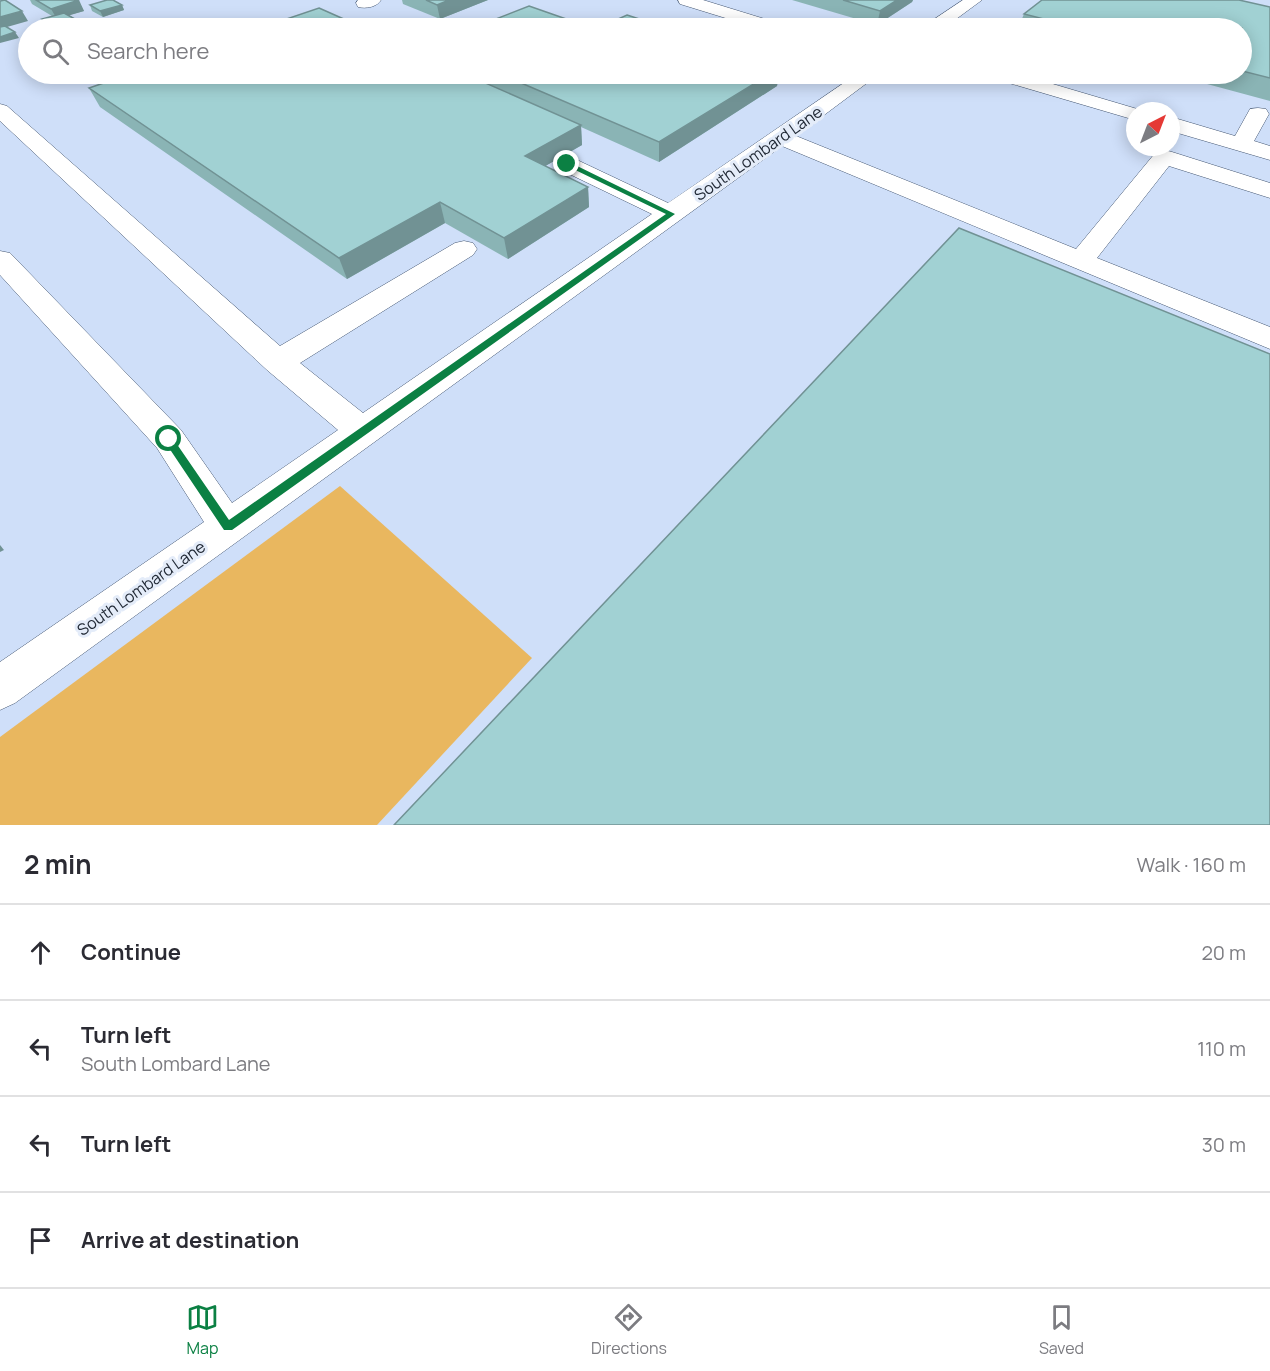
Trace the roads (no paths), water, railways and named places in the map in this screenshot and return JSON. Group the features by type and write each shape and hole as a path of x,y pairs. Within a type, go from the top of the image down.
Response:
{"street":[{"path":"686,0 743,18"},
{"path":"948,18 974,0"},
{"name":"South Lombard Lane","path":"0,688 855,84"},
{"path":"1033,84 1126,111"},
{"path":"0,110 278,362 363,432"},
{"path":"1241,145 1258,114"},
{"path":"1180,127 1270,153"},
{"path":"781,138 1270,339"},
{"path":"1080,261 1164,157 1270,191"},
{"path":"567,164 672,214"},
{"path":"278,362 464,249"},
{"path":"0,259 169,439 228,527"}]}
